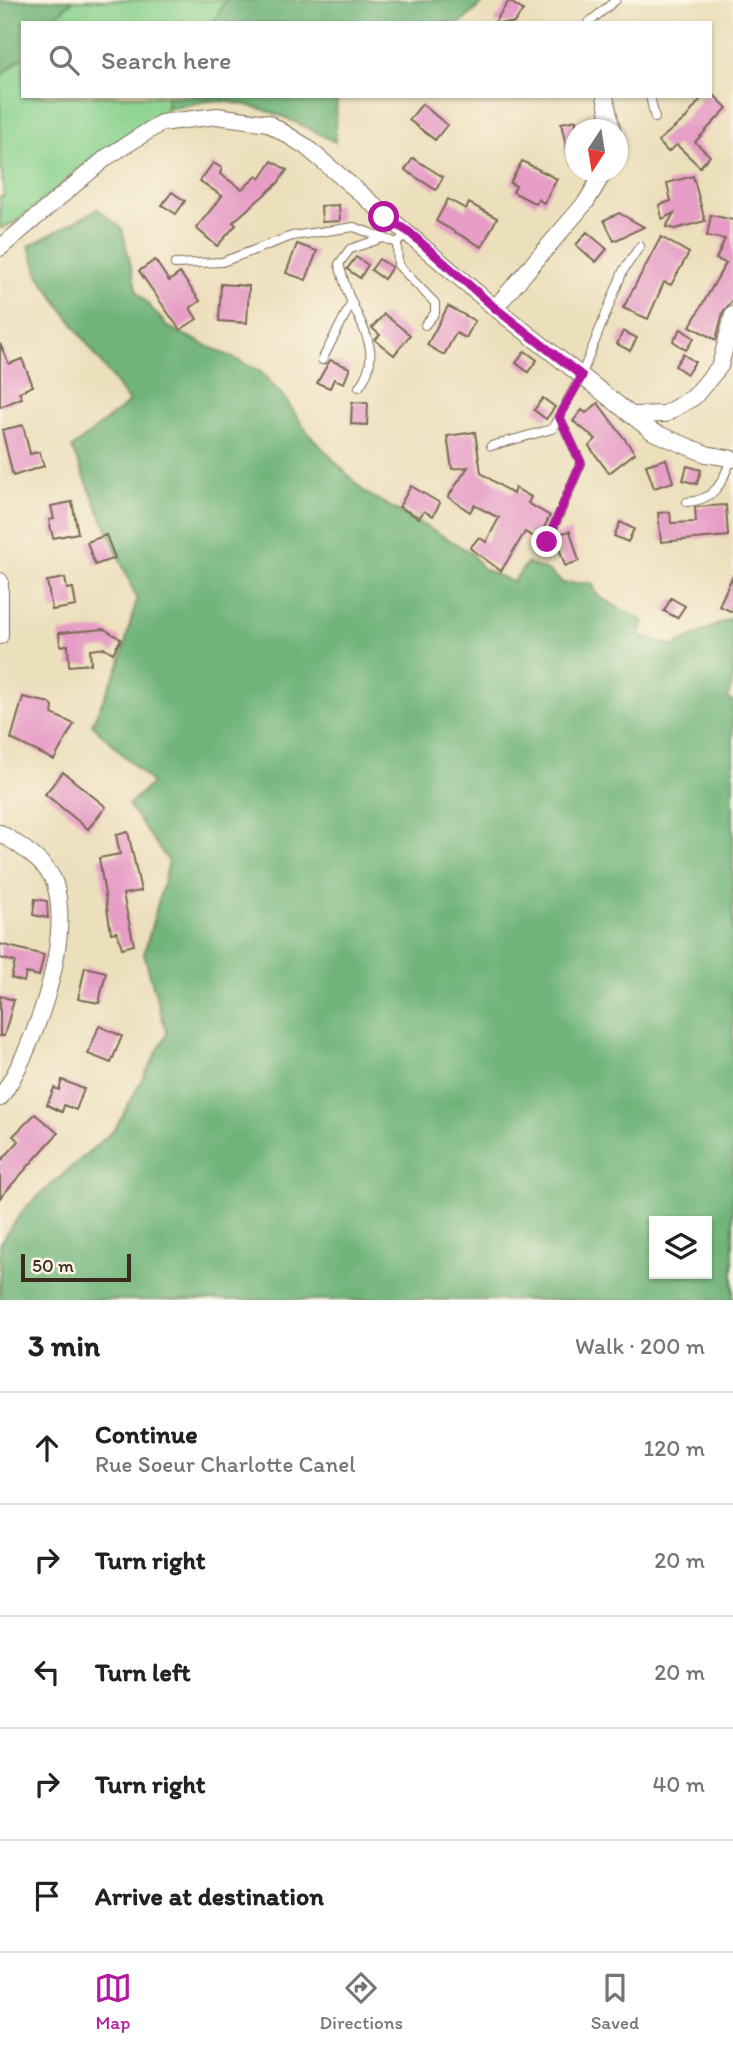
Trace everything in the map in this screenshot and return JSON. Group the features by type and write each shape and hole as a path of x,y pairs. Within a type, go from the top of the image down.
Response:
{"street":[{"path":"606,98 610,119"},
{"path":"0,248 107,157 161,123 217,116 268,123 304,146 403,237 653,432 706,454 732,459"},
{"path":"495,308 586,202 598,182"},
{"path":"631,415 665,414 694,397 720,366 733,315"},
{"path":"0,581 0,636"},
{"path":"0,833 26,849 54,881 60,928 46,1003 0,1098"}],"lane":[{"path":"590,21 616,0"},
{"path":"650,98 655,118"},
{"path":"175,264 222,262 292,236 354,227 383,238"},
{"path":"359,387 371,365 372,348 339,264 350,248 383,238 403,237 398,265 435,303 435,313 425,326"},
{"path":"491,446 552,429 582,376 623,271 640,246"},
{"path":"322,360 352,302"},
{"path":"547,542 581,463 559,416"},
{"path":"687,502 698,501 722,487 732,459"}],"green space":[{"path":"0,0 73,0 51,21 21,21 21,59 0,76"},
{"path":"73,0 226,0 214,21 51,21"},
{"path":"226,0 486,0 463,21 214,21"},
{"path":"21,59 21,98 167,98 167,109 95,156 16,222 0,228 0,197 4,196 0,157 0,76"},
{"path":"167,98 337,98 335,142 290,120 243,104 210,101 167,109"},
{"path":"98,209 122,229 137,292 168,327 260,371 284,397 308,433 364,492 471,553 483,569 513,582 527,563 550,572 563,583 592,583 598,596 644,622 640,636 674,646 733,617 733,680 728,698 733,702 733,1300 0,1300 0,1242 26,1207 115,1129 167,1034 144,954 169,862 128,805 152,783 92,724 119,666 137,599 72,448 129,402 39,276 29,246"}],"building":[{"path":"509,1 523,10 515,21 495,21"},
{"path":"715,96 727,108 695,142 710,156 700,167 677,145 668,152 658,141 686,118 701,98"},
{"path":"422,104 447,125 435,140 409,120"},
{"path":"565,122 565,141 561,123"},
{"path":"413,158 443,177 436,190 405,170"},
{"path":"272,161 287,170 278,183 233,222 236,225 217,246 196,228 222,196 200,181 213,163 222,168 220,174 242,189 257,176 260,179"},
{"path":"522,161 557,179 544,203 538,199 536,204 513,192 516,186 510,183"},
{"path":"693,176 705,221 675,229 666,227 674,213 662,219 659,205 671,201 667,183"},
{"path":"172,192 185,201 176,214 162,205"},
{"path":"448,199 466,209 469,203 497,218 482,247 436,221"},
{"path":"339,205 340,221 322,222 321,206"},
{"path":"619,213 644,227 614,241 604,220"},
{"path":"711,215 733,220 733,300 723,312 716,340 690,326 726,263 716,259 725,239 707,236"},
{"path":"587,232 607,249 596,262 576,245"},
{"path":"661,237 689,253 671,285 664,282 648,319 623,308"},
{"path":"297,244 317,251 306,280 286,273"},
{"path":"356,257 368,265 360,278 347,269"},
{"path":"379,259 392,267 384,279 371,270"},
{"path":"155,260 169,281 180,273 200,301 190,308 197,319 180,330 139,271"},
{"path":"221,284 249,286 247,323 219,321"},
{"path":"448,306 475,321 466,338 456,333 444,355 427,345"},
{"path":"384,314 410,335 394,355 375,340 380,335 372,328"},
{"path":"681,329 694,338 686,350 673,341"},
{"path":"623,331 637,338 630,351 617,344"},
{"path":"0,344 9,364 22,359 33,386 19,392 22,398 0,407"},
{"path":"525,351 537,360 528,372 516,363"},
{"path":"683,354 695,362 687,374 675,366"},
{"path":"330,360 350,368 344,383 334,379 330,388 317,383"},
{"path":"543,398 555,407 546,419 534,410"},
{"path":"352,402 368,403 367,425 351,424"},
{"path":"598,403 635,453 609,473 589,446 596,439 573,421 582,410 586,413"},
{"path":"23,425 30,454 39,452 44,466 13,476 2,430"},
{"path":"475,432 481,473 513,494 515,488 531,497 528,503 550,516 538,539 525,532 501,571 470,548 479,537 486,542 499,518 474,505 470,512 448,497 468,467 452,469 447,436"},
{"path":"666,459 673,482 654,488 646,465"},
{"path":"687,466 701,470 697,484 683,480"},
{"path":"411,486 440,503 433,516 424,511 419,518 399,507"},
{"path":"72,502 78,533 53,538 49,520 54,519 51,506"},
{"path":"726,505 728,536 661,542 658,513 670,512 671,523 696,522 695,507"},
{"path":"620,522 634,529 628,542 614,536"},
{"path":"570,531 579,561 565,566 556,538 558,534"},
{"path":"106,535 115,558 95,565 87,542"},
{"path":"733,575 733,612 719,606"},
{"path":"65,578 67,589 73,588 76,606 52,610 47,581"},
{"path":"671,598 685,606 677,618 664,611"},
{"path":"104,629 121,639 113,653 105,648 90,650 91,664 69,666 68,645 60,646 59,633"},
{"path":"23,697 50,703 53,707 52,714 74,724 54,760 11,739"},
{"path":"63,772 106,807 88,829 45,794"},
{"path":"128,832 141,891 123,894 134,945 122,948 117,932 111,933 99,858 120,854 116,835"},
{"path":"35,899 47,901 48,918 33,915"},
{"path":"0,944 44,955 39,976 26,973 24,982 11,978 15,962 0,958"},
{"path":"85,967 106,972 99,1003 78,999"},
{"path":"0,996 14,1000 4,1036 0,1036"},
{"path":"99,1026 122,1036 111,1063 88,1054"},
{"path":"62,1080 84,1089 76,1110 64,1105 62,1112 47,1105 54,1088 59,1090"},
{"path":"35,1114 58,1133 0,1198 0,1162 19,1141 13,1136"}],"route":[{"path":"384,217 409,232 495,308 582,376 559,416 581,463 570,482 547,542"}]}
